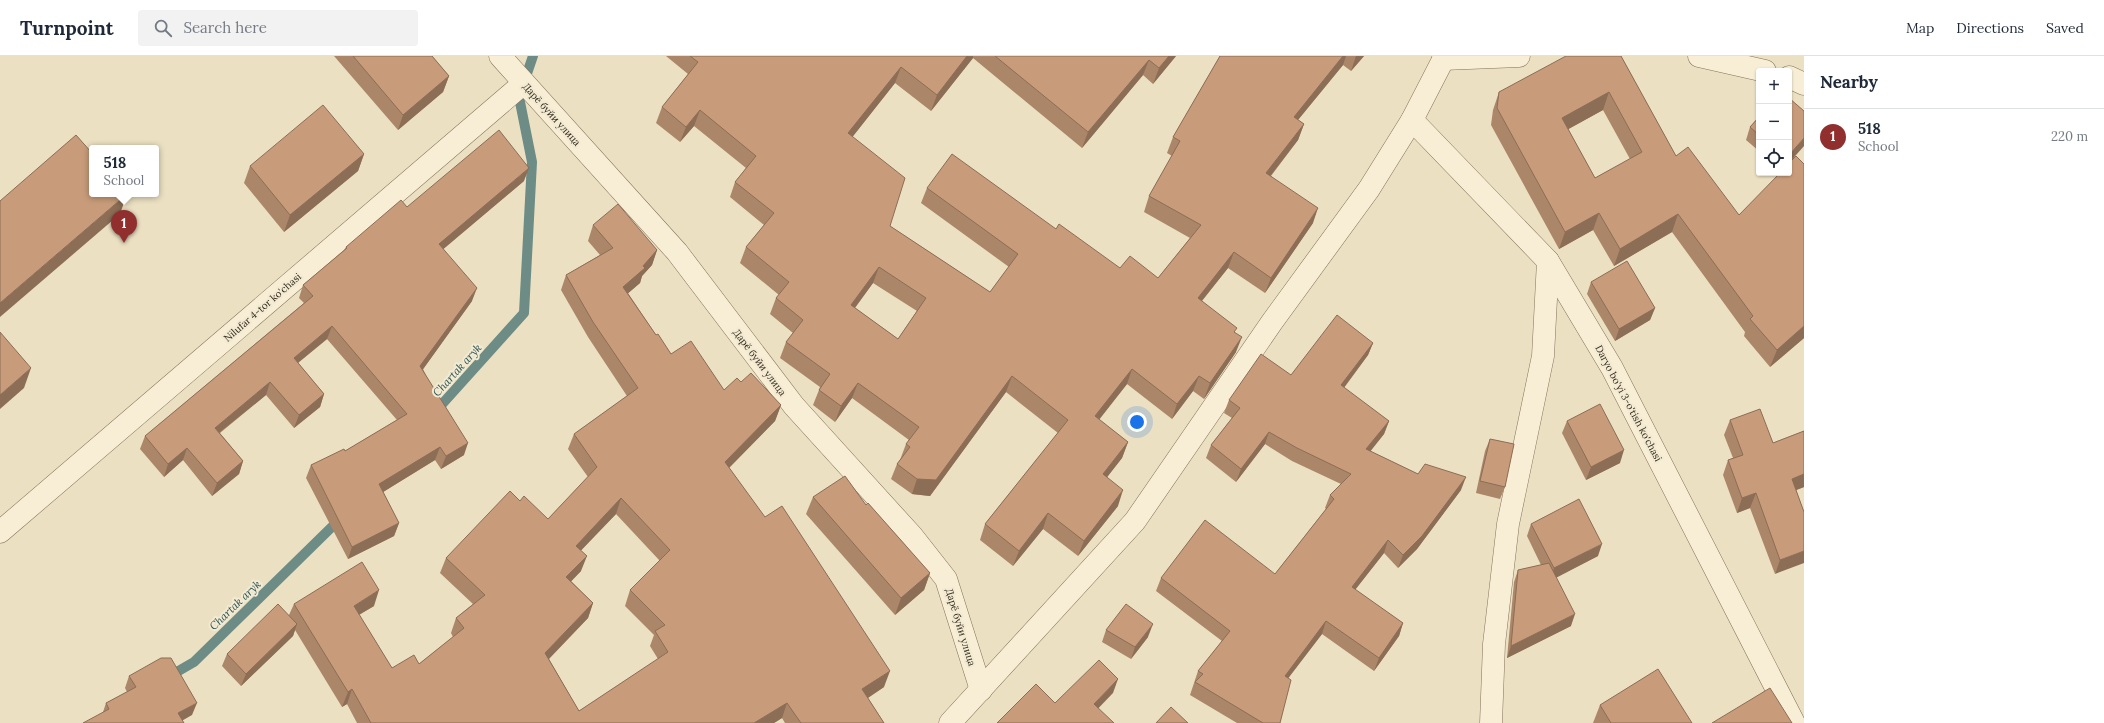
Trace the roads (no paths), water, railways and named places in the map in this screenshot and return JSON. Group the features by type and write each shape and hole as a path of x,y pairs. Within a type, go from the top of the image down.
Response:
{"street":[{"name":"Дарё буйи улица","path":"500,56 677,252 794,406 913,537 946,579 981,690"},
{"path":"950,723 1135,521 1272,322 1369,189 1412,120 1444,58 1520,56"},
{"path":"1699,56 1756,69"},
{"path":"1792,78 1804,84"},
{"name":"Nilufar 4-tor ko'chasi","path":"0,532 524,83"},
{"name":"Daryo bo'yi 3-o'tish ko'chasi","path":"1412,120 1548,261 1612,368 1794,723"},
{"path":"1491,723 1494,644 1508,524 1543,356 1548,261"}],"waterway":[{"name":"Chartak aryk","path":"435,412 524,313 532,162 519,97 533,56"},
{"name":"Chartak aryk","path":"168,677 194,662 341,518"}],"place":[{"name":"518","path":"124,243"}]}
